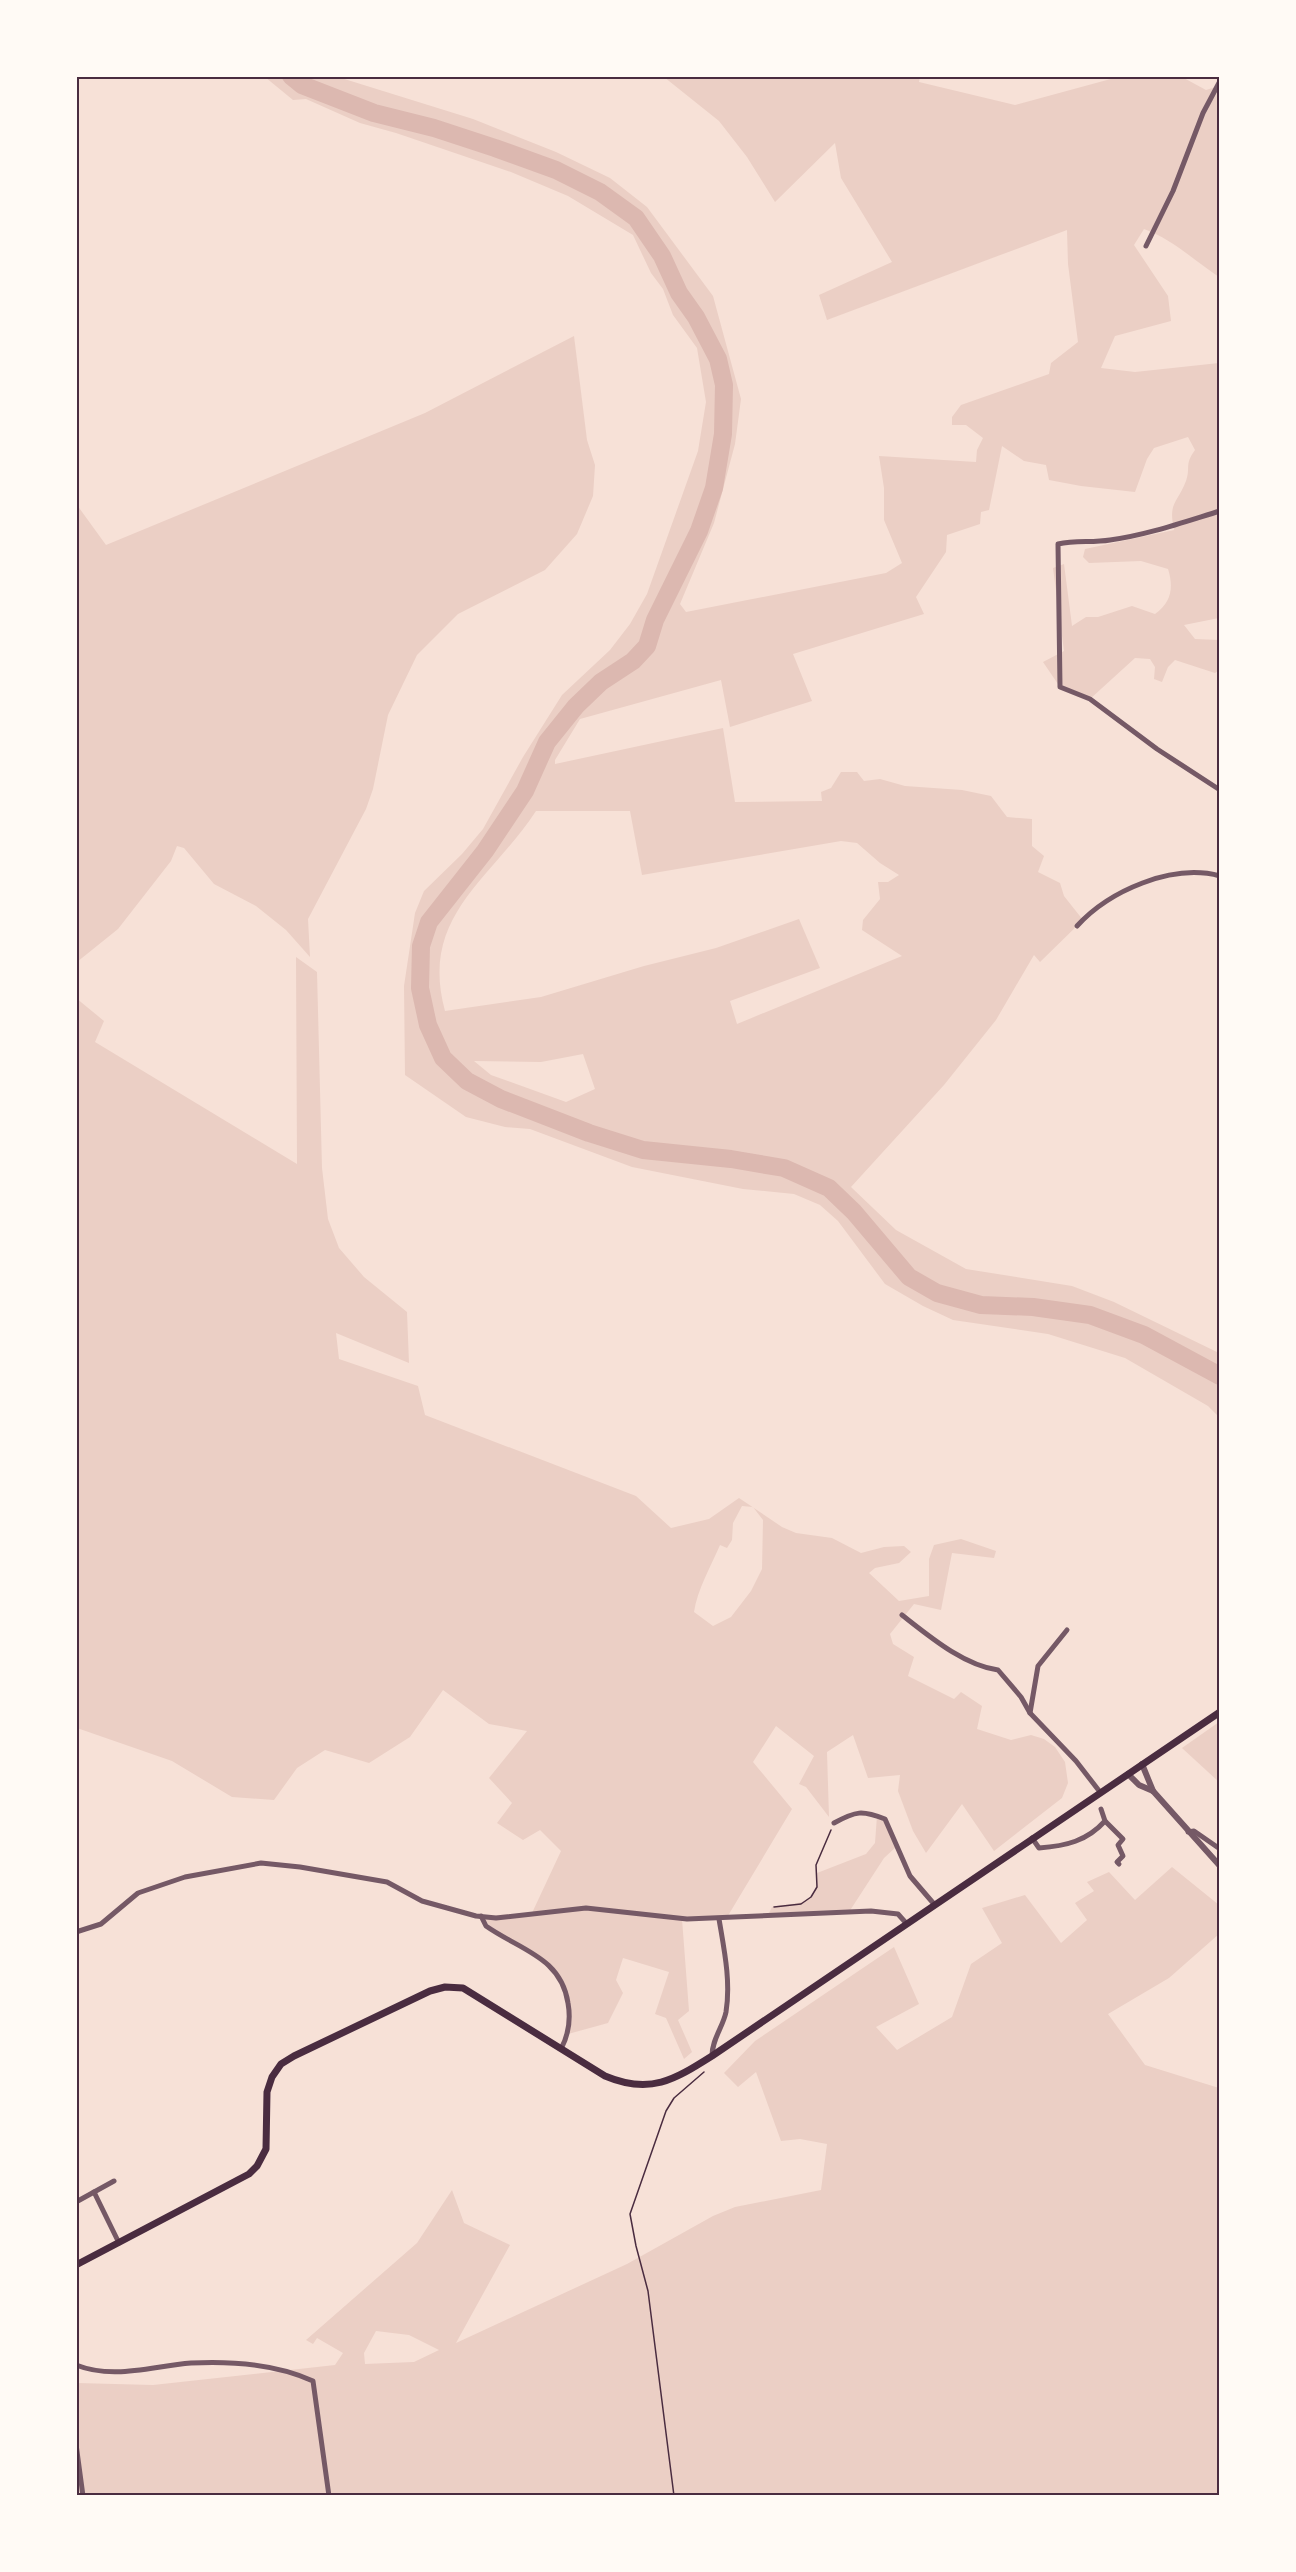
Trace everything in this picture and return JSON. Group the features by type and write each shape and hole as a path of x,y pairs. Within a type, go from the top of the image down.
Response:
{"main road":[{"path":"76,2265 237,2182 257,2166 263,2157 267,2140 267,2092 272,2077 281,2064 294,2056 430,1991 445,1987 463,1988 605,2076 630,2085 643,2086 667,2081 712,2056 1220,1712"}],"street":[{"path":"1146,246 1173,191 1203,113 1220,81"},
{"path":"1220,511 1173,526 1108,540 1075,540 1058,544 1060,687 1090,699 1157,749 1220,790"},
{"path":"1077,926 1115,897 1147,880 1180,875 1220,876"},
{"path":"902,1615 969,1661 985,1668 998,1670 1021,1697 1030,1713 1076,1761 1101,1792"},
{"path":"1030,1713 1038,1666 1067,1630"},
{"path":"1142,1764 1153,1791 1220,1866"},
{"path":"1128,1774 1139,1785 1153,1791"},
{"path":"1101,1809 1104,1821 1123,1839 1118,1845 1123,1856 1119,1864"},
{"path":"834,1823 865,1811 885,1819 910,1876 934,1904"},
{"path":"1032,1838 1040,1848 1057,1847 1080,1841 1095,1832 1104,1821"},
{"path":"1188,1832 1200,1833 1220,1849"},
{"path":"76,1932 101,1924 138,1893 185,1877 261,1863 300,1867 387,1882 422,1901 496,1918 586,1908 687,1919 871,1911 898,1914 906,1923"},
{"path":"480,1916 486,1926 544,1960 559,1975 567,1993 570,2014 568,2037 561,2049"},
{"path":"712,2056 712,2045 725,2015 729,1988 719,1919"},
{"path":"76,2202 114,2181"},
{"path":"94,2192 119,2243"},
{"path":"76,2365 96,2372 119,2372 191,2363 246,2364 300,2375 313,2381 329,2496"},
{"path":"76,2444 83,2496"}],"path":[{"path":"767,1917 771,1907 801,1904 812,1897 817,1887 816,1865 834,1823"},
{"path":"674,2496 648,2291 630,2214 666,2111 674,2098 706,2070"}],"shaded area":[{"path":"265,77 338,77 473,119 556,152 610,178 647,207 713,296 741,399 735,444 714,523 680,604 686,612 886,573 902,563 884,520 884,488 879,456 976,462 977,450 983,438 966,425 952,425 952,417 961,405 1049,374 1051,363 1078,342 1068,264 1067,230 827,320 819,295 892,262 841,178 835,143 775,202 747,157 719,121 664,77 920,77 919,82 1015,105 1118,77 1182,77 1206,90 1219,86 1219,277 1174,244 1144,229 1134,245 1168,296 1171,321 1115,336 1101,368 1135,372 1219,363 1219,618 1184,625 1195,639 1219,640 1219,670 1215,673 1175,660 1168,667 1162,682 1154,679 1155,667 1150,659 1135,658 1090,699 1060,687 1043,662 1064,651 1053,568 1064,564 1072,626 1086,617 1098,617 1132,606 1155,614 1165,605 1171,589 1168,569 1141,561 1089,563 1083,557 1085,549 1174,530 1172,514 1174,504 1183,489 1189,463 1195,450 1188,437 1154,448 1147,459 1135,492 1049,480 1046,465 1024,461 1002,446 989,510 981,512 980,524 947,535 946,552 916,597 924,614 793,654 812,701 730,727 721,680 580,719 555,760 555,764 723,728 735,802 822,801 821,792 831,788 841,772 857,772 864,781 880,779 905,786 962,790 991,796 1007,817 1032,819 1032,846 1044,856 1038,872 1060,883 1064,896 1083,920 1040,962 1034,955 996,1020 944,1085 851,1187 896,1230 966,1269 1072,1286 1114,1302 1219,1353 1219,1417 1208,1406 1125,1358 1048,1334 953,1320 923,1306 885,1284 838,1221 820,1205 794,1194 743,1189 632,1167 530,1129 505,1127 466,1117 405,1075 404,986 415,913 424,891 462,854 483,829 523,757 562,695 610,650 630,624 647,594 698,451 706,402 697,348 673,315 663,289 651,273 633,235 568,196 511,172 360,123 306,99 293,100","holes":["536,811 630,811 642,875 841,841 857,843 880,863 899,875 888,882 878,882 880,899 863,920 862,930 902,956 737,1024 730,1001 820,968 799,919 716,948 644,966 541,997 445,1011 440,978 442,949 451,924 464,901","583,1054 595,1089 566,1102 491,1075 474,1061 541,1062"]},
{"path":"574,336 587,440 595,465 593,496 577,534 545,570 458,614 417,655 388,715 373,789 366,809 308,919 310,957 286,930 256,906 214,884 184,848 177,846 171,861 118,929 77,962 77,505 106,545 425,413"},
{"path":"296,957 317,972 322,1168 328,1219 339,1248 364,1277 407,1312 409,1363 336,1333 339,1359 418,1386 425,1415 636,1496 671,1528 709,1519 739,1498 752,1507 742,1506 733,1523 732,1540 727,1548 720,1545 698,1595 694,1612 713,1626 731,1617 751,1591 762,1569 763,1520 754,1508 782,1527 796,1533 832,1538 861,1553 884,1547 904,1546 911,1552 899,1563 875,1568 869,1573 899,1601 929,1596 929,1559 934,1545 961,1539 996,1551 994,1558 952,1553 941,1610 914,1604 890,1634 893,1644 914,1657 908,1676 954,1699 961,1692 982,1706 977,1729 1011,1740 1031,1735 1044,1739 1055,1747 1065,1762 1068,1783 1062,1798 994,1851 962,1804 926,1853 913,1831 898,1791 900,1775 868,1778 853,1735 827,1752 829,1817 806,1787 799,1784 814,1756 776,1726 753,1762 792,1809 726,1919 682,1919 689,2011 678,2020 692,2052 684,2059 666,2018 655,2014 669,1972 623,1958 616,1980 623,1993 608,2023 568,2034 567,1993 544,1960 497,1933 481,1916 532,1913 561,1851 540,1830 523,1840 497,1823 512,1803 489,1778 527,1731 489,1724 443,1690 410,1737 369,1763 325,1750 297,1768 274,1800 232,1797 172,1761 77,1728 76,998 104,1021 95,1042 297,1164"},
{"path":"1219,1722 1219,1782 1182,1748"},
{"path":"877,1816 885,1819 897,1846 884,1858 849,1912 767,1917 772,1907 797,1903 810,1898 814,1893 817,1873 866,1854 875,1843"},
{"path":"1172,1867 1219,1905 1219,1934 1169,1978 1108,2014 1145,2065 1219,2088 1219,2495 77,2496 77,2383 153,2385 335,2365 343,2353 317,2338 313,2344 306,2340 417,2243 452,2190 464,2223 510,2245 456,2343 627,2264 713,2216 735,2207 821,2190 827,2144 800,2139 781,2141 756,2072 738,2087 724,2073 755,2041 894,1947 919,2004 876,2027 897,2050 952,2017 971,1964 1002,1943 982,1908 1025,1895 1061,1943 1087,1920 1075,1903 1094,1891 1087,1882 1109,1872 1135,1900","holes":["376,2331 409,2335 439,2350 414,2362 365,2364 364,2353"]}],"waterway":[{"path":"291,76 302,85 374,113 434,128 495,148 556,170 600,192 636,218 662,256 679,293 696,317 718,359 724,385 723,434 714,488 699,531 655,620 647,646 633,661 601,682 576,706 547,742 525,791 485,851 429,922 421,946 420,988 428,1025 443,1058 467,1081 501,1099 589,1133 643,1150 731,1159 784,1168 829,1188 854,1212 909,1277 937,1293 981,1305 1033,1307 1090,1315 1144,1335 1220,1376"}]}
